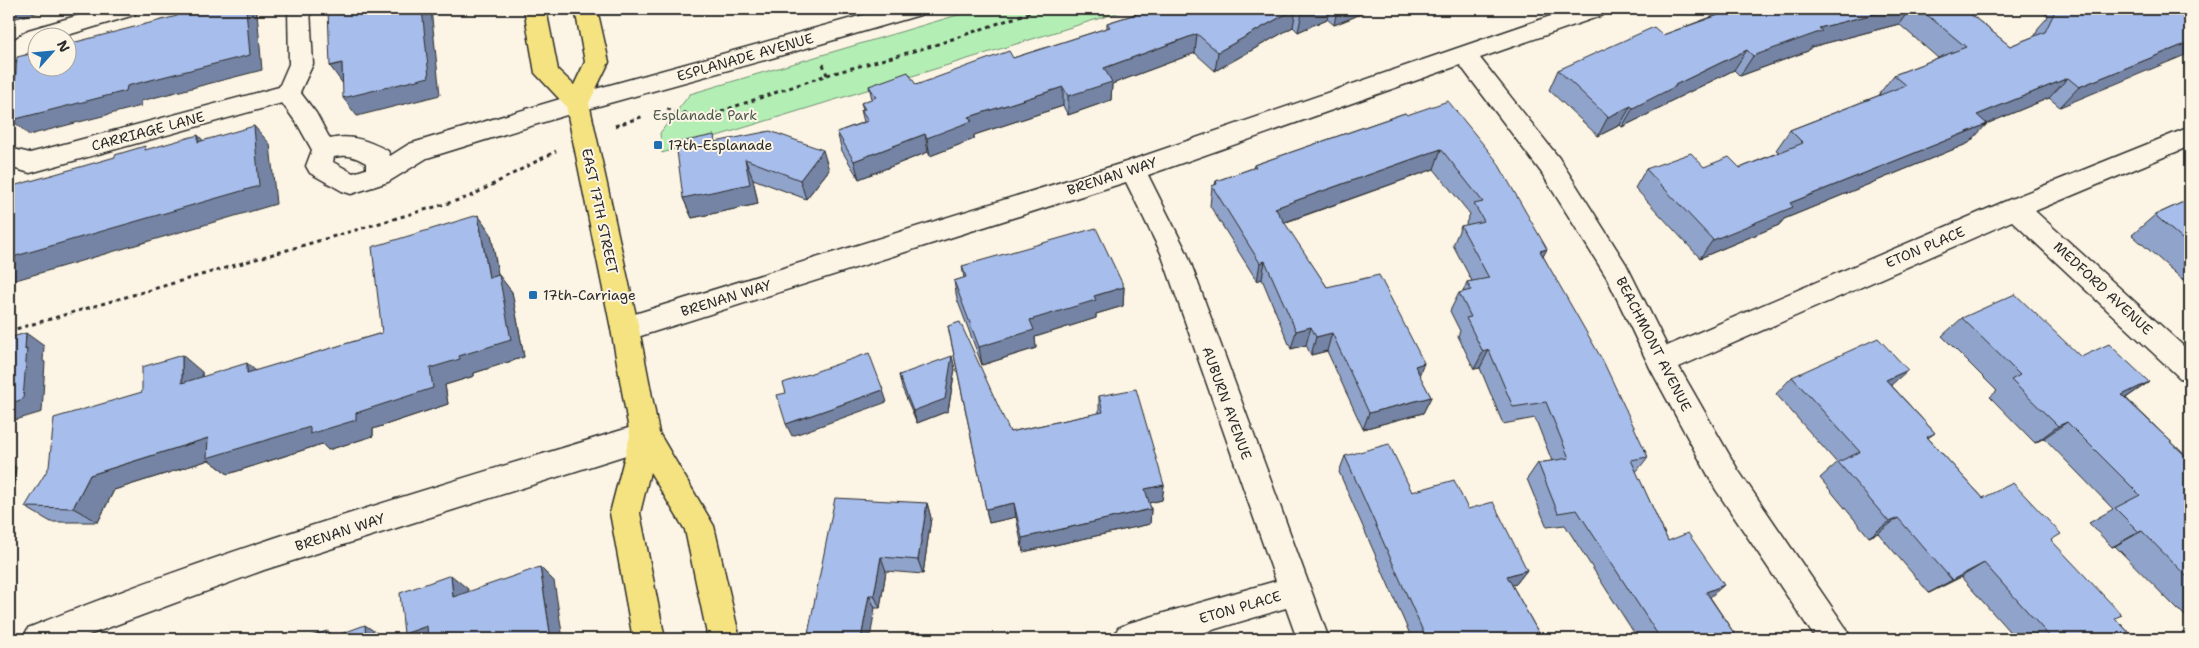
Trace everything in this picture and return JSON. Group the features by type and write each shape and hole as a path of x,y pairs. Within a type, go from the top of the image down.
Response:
{"main road":[{"path":"535,9 547,73 577,103 597,62 586,9"},
{"name":"EAST 17TH STREET","path":"577,103 625,329 645,436 699,526 724,639"},
{"name":"EAST 17TH STREET","path":"645,436 625,513 649,639"}],"street":[{"path":"9,54 36,36 126,9"},
{"path":"299,9 301,64 288,92 307,119 324,150 318,166 351,184 379,175 418,151 577,103"},
{"name":"ESPLANADE AVENUE","path":"577,103 772,50 912,9"},
{"name":"BRENAN WAY","path":"625,329 1133,170 1595,9"},
{"name":"BEACHMONT AVENUE","path":"1464,54 1550,165 1616,272 1661,362 1727,480 1835,639"},
{"name":"CARRIAGE LANE","path":"9,158 30,163 288,92"},
{"name":"ETON PLACE","path":"1661,362 2015,208 2190,136"},
{"path":"324,150 346,144 364,150 379,158 379,175"},
{"name":"AUBURN AVENUE","path":"1133,170 1174,253 1312,639"},
{"name":"MEDFORD AVENUE","path":"2015,208 2190,369"},
{"name":"BRENAN WAY","path":"39,639 116,607 359,525 645,436"},
{"name":"ETON PLACE","path":"1129,639 1294,591"}],"path":[{"path":"666,109 704,117 827,75 932,46 1040,9"},
{"path":"9,331 469,197 584,136 648,115"}],"green space":[{"name":"Esplanade Park","path":"978,9 1130,9 662,153 660,133 690,94"}],"building":[{"path":"198,9 246,9 250,55 127,86 126,91 12,120 17,57 28,54 28,78 78,78 78,41 177,16 177,14"},
{"path":"328,9 422,9 429,77 343,98 342,63 330,66"},
{"path":"1152,9 1295,9 1218,52 1197,34 1104,68 1112,82 1068,96 1063,87 969,117 972,121 927,138 925,134 854,161 837,132 868,121 861,110 865,109 861,103 876,97 869,86 908,72 916,85 1009,51 1013,58 1110,27 1107,23"},
{"path":"1297,9 1311,9 1302,13"},
{"path":"1735,9 1893,9 1819,28 1822,31 1753,56 1747,50 1633,108 1631,106 1608,117 1558,70 1654,27 1663,35"},
{"path":"1920,9 1964,9 2010,46 2045,32 2056,9 2190,9 2190,42 2079,87 2068,78 1977,115 1987,124 1790,203 1793,207 1713,240 1646,169 1691,153 1704,167 1729,157 1740,168 1803,143 1790,130 1906,85 1894,75 1966,47"},
{"path":"1448,101 1496,160 1547,249 1540,251 1604,363 1648,457 1631,460 1668,541 1688,533 1724,585 1706,592 1738,639 1656,639 1660,638 1577,510 1558,513 1538,463 1569,458 1546,402 1513,407 1489,350 1483,352 1466,318 1471,317 1459,293 1471,290 1467,282 1489,278 1461,226 1484,221 1474,204 1483,202 1441,149 1275,208 1327,287 1379,275 1424,363 1415,366 1431,397 1369,413 1332,333 1316,337 1311,327 1296,331 1265,261 1260,263 1212,186 1217,184 1216,181 1256,167 1254,165 1405,113 1407,115"},
{"path":"254,126 259,186 9,258 9,193 13,192 13,186 115,157 115,155 145,146 145,150 198,135 198,142"},
{"path":"770,131 823,150 800,180 745,159 750,184 683,198 676,143 714,135 715,142"},
{"path":"2190,199 2190,246 2155,215"},
{"path":"478,215 489,278 499,275 511,340 459,356 460,359 430,368 433,388 356,413 356,420 310,434 310,427 207,458 208,438 90,475 73,508 25,507 49,467 54,418 142,392 142,367 182,355 182,383 247,363 247,373 382,333 372,247"},
{"path":"1096,228 1124,287 1094,296 1096,300 1030,320 1034,330 979,347 954,281 966,277 962,266"},
{"path":"2015,294 2081,357 2109,344 2149,382 2122,395 2190,460 2190,580 2142,531 2139,532 2115,508 2140,495 2067,422 2058,426 2011,380 2020,375 1962,318"},
{"path":"960,322 1010,432 1103,412 1099,396 1136,389 1164,485 1145,489 1151,509 1022,538 1014,503 986,509 948,326"},
{"path":"26,333 25,350 27,349 23,399 9,404 9,338"},
{"path":"1878,338 1908,370 1886,380 1935,433 1927,437 1983,498 2013,483 2061,534 2051,540 2122,615 2115,618 2135,639 2052,639 1984,563 1952,580 1898,518 1889,522 1838,462 1860,452 1792,377"},
{"path":"869,353 883,390 786,424 777,395 786,393 783,383"},
{"path":"952,356 945,399 913,411 899,375"},
{"path":"1389,444 1412,492 1454,480 1468,509 1493,502 1527,570 1507,576 1542,639 1423,639 1426,638 1345,456"},
{"path":"835,498 927,503 918,560 881,557 874,595 869,595 861,639 807,639"},
{"path":"540,567 551,639 428,639 427,626 404,634 400,593 451,575 453,597"},
{"path":"365,625 366,639 327,639"},
{"path":"327,631 327,639 302,639"}],"place":[{"name":"17th-Esplanade","path":"658,145"},
{"name":"17th-Carriage","path":"533,295"}]}
